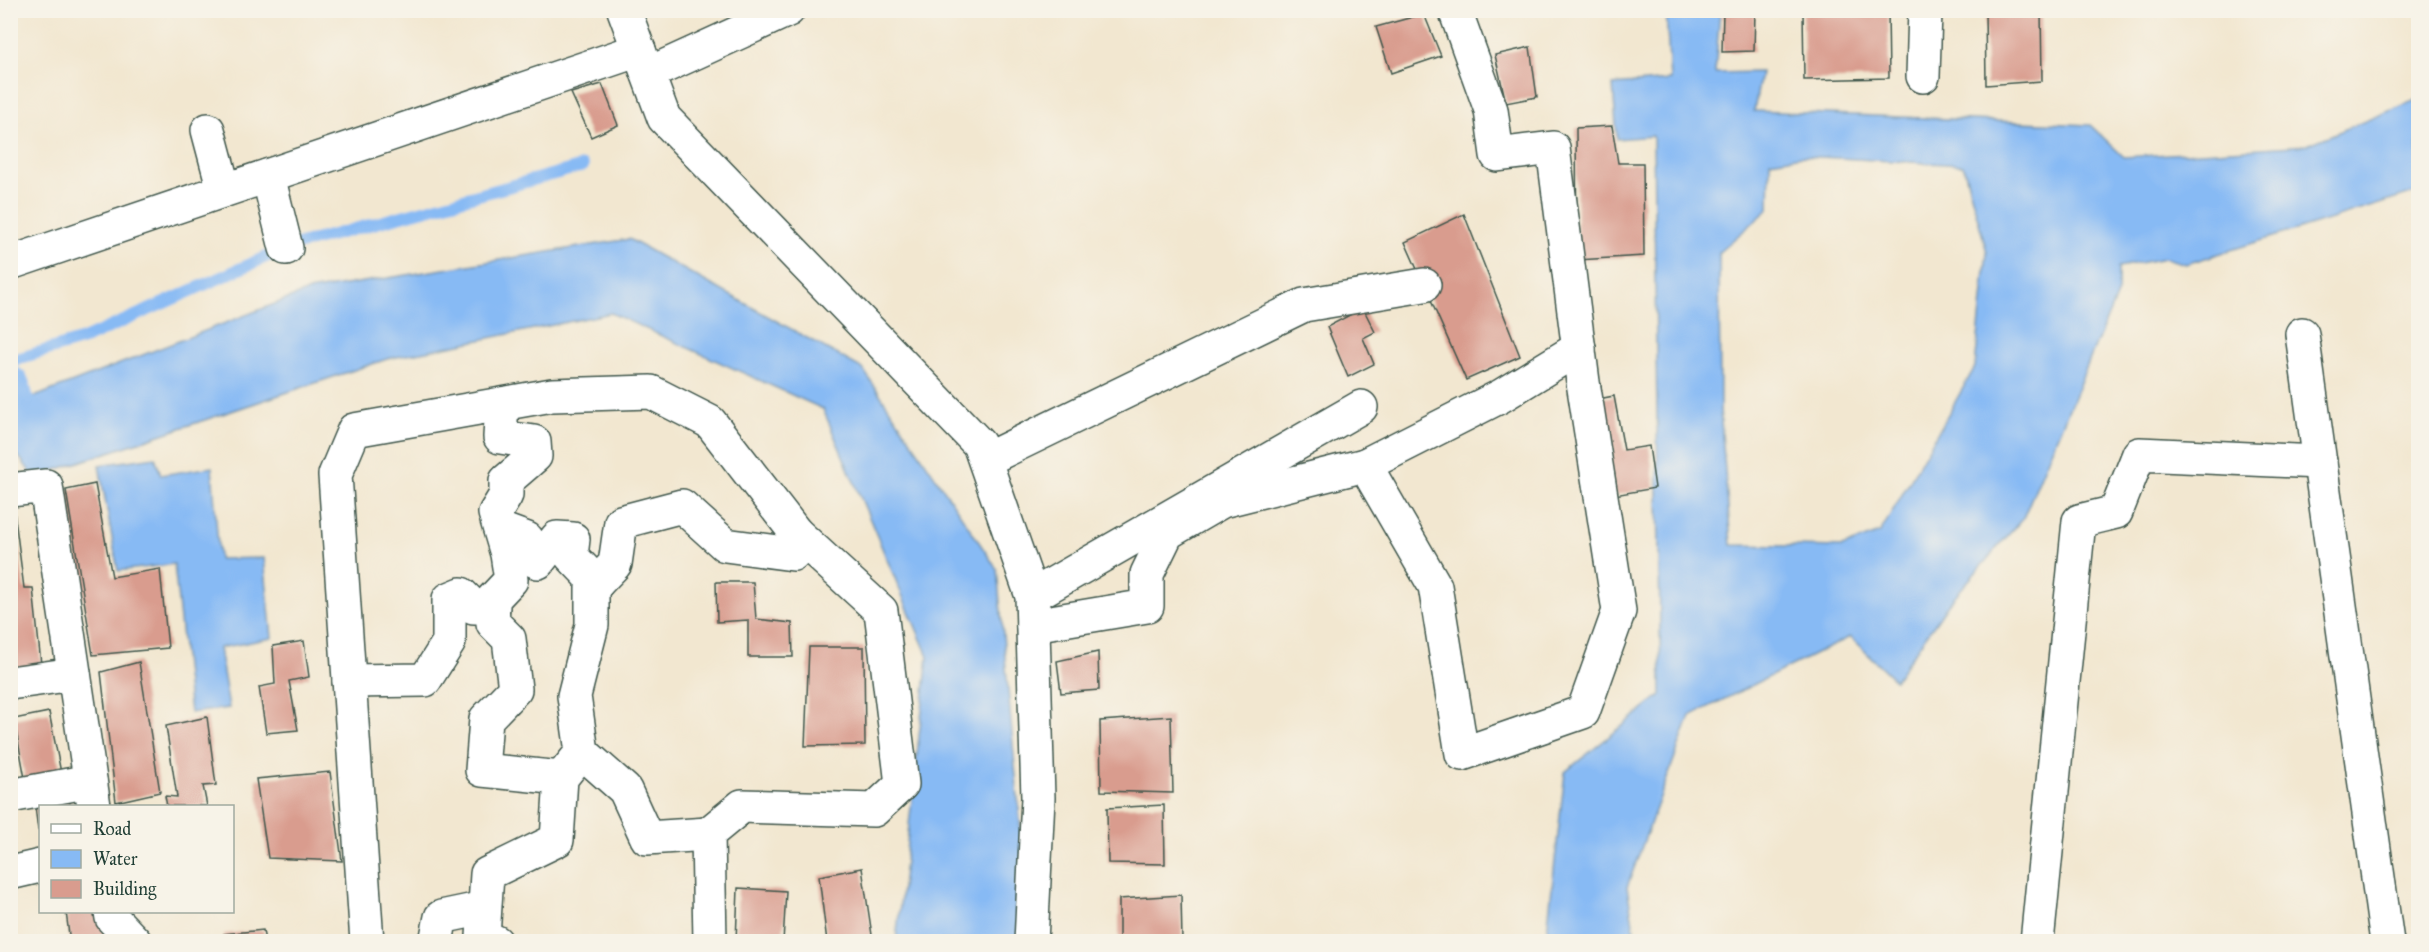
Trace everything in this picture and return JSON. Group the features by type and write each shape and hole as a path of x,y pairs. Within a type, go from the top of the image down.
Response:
{"street":[{"path":"624,10 664,118 979,444 1032,611 1038,798 1031,942"},
{"path":"10,263 268,176 643,62 788,10"},
{"path":"1365,465 1435,586 1462,754 1584,712 1619,611 1578,348 1553,148 1497,156 1491,110 1455,10"},
{"path":"1923,76 1925,10"},
{"path":"208,130 224,190"},
{"path":"268,176 286,248"},
{"path":"985,460 1304,305 1424,285"},
{"path":"2302,334 2387,942"},
{"path":"1032,611 1147,606 1147,574 1167,533 1222,501 1365,465 1501,396 1578,348"},
{"path":"368,942 335,475 354,430 552,395 651,392 710,422 796,533 881,611 902,784 874,810 742,806 708,834 646,838 625,790 582,752 573,696 592,625 592,588 615,564 621,522 682,506 725,544 793,554 796,533"},
{"path":"502,404 500,437 534,442 535,456 506,481 506,495 495,513 507,554 511,580 492,600 493,623 509,639 515,689 486,718 482,770 561,778"},
{"path":"1032,611 1361,407"},
{"path":"2037,942 2079,521 2116,512 2139,454 2320,462"},
{"path":"10,490 46,486 92,794 10,796"},
{"path":"500,529 527,539 528,558 538,562 557,538 573,539 571,556 597,583"},
{"path":"350,681 425,680 449,642 448,599 461,594 474,607 493,607"},
{"path":"10,683 75,674"},
{"path":"496,942 483,937 487,874 557,840 561,778 582,752"},
{"path":"708,834 710,942"},
{"path":"10,873 39,866"},
{"path":"436,942 441,917 484,908"},
{"path":"111,913 112,918 135,942"}],"water":[{"path":"1666,11 1720,11 1715,73 1761,72 1754,111 2090,125 2124,157 2307,145 2418,99 2418,192 2186,264 2165,258 2118,267 2118,292 2023,518 1949,603 1895,680 1850,637 1690,716 1627,887 1636,941 1546,941 1565,772 1661,695 1653,136 1617,139 1613,85 1670,80","holes":["1802,156 1963,165 1987,252 1975,367 1880,533 1842,547 1731,545 1720,409 1719,252 1769,209 1770,161"]},
{"path":"629,239 863,369 997,569 1031,941 896,941 928,656 823,409 611,313 387,359 34,477 11,446 11,406 308,291"},
{"path":"155,457 161,475 212,467 219,559 264,558 272,638 219,648 229,708 190,713 174,564 118,571 99,465"}],"building":[{"path":"1723,10 1755,10 1754,51 1722,52"},
{"path":"1803,10 1888,10 1889,78 1804,80"},
{"path":"1985,10 2041,10 2042,81 1986,85"},
{"path":"1424,14 1441,56 1391,73 1376,27"},
{"path":"1530,47 1537,97 1506,103 1495,55"},
{"path":"602,84 618,125 591,137 571,93"},
{"path":"1612,126 1618,163 1643,163 1644,256 1577,260 1576,128"},
{"path":"1464,214 1520,356 1466,380 1405,242"},
{"path":"1363,308 1375,332 1363,338 1374,364 1348,377 1327,327"},
{"path":"1614,396 1624,450 1649,446 1655,488 1615,495 1593,400"},
{"path":"95,484 112,577 160,569 168,648 93,655 66,490"},
{"path":"10,495 12,495 24,588 33,588 42,674 10,675"},
{"path":"716,582 753,582 756,619 792,623 793,657 748,657 748,620 717,622"},
{"path":"304,641 309,677 289,681 298,730 266,733 259,687 275,684 273,646"},
{"path":"809,647 864,647 865,745 805,746"},
{"path":"1098,652 1099,690 1061,693 1057,661"},
{"path":"139,662 160,792 116,802 101,672"},
{"path":"49,712 62,778 26,784 14,719"},
{"path":"1171,716 1173,793 1101,791 1100,721"},
{"path":"207,717 216,785 203,786 207,805 167,805 165,796 177,797 166,726"},
{"path":"330,772 342,861 268,858 256,779"},
{"path":"69,795 70,805 39,805 38,830 34,799"},
{"path":"1164,805 1165,864 1108,863 1107,808"},
{"path":"862,868 873,942 827,942 819,876"},
{"path":"738,888 786,891 783,942 736,942"},
{"path":"1181,895 1182,942 1119,942 1119,899"},
{"path":"66,913 110,913 115,942 70,942"},
{"path":"263,930 265,942 225,942 224,934"}],"waterway":[{"path":"10,361 84,339 286,248 583,166"},
{"path":"10,386 15,404"}]}
